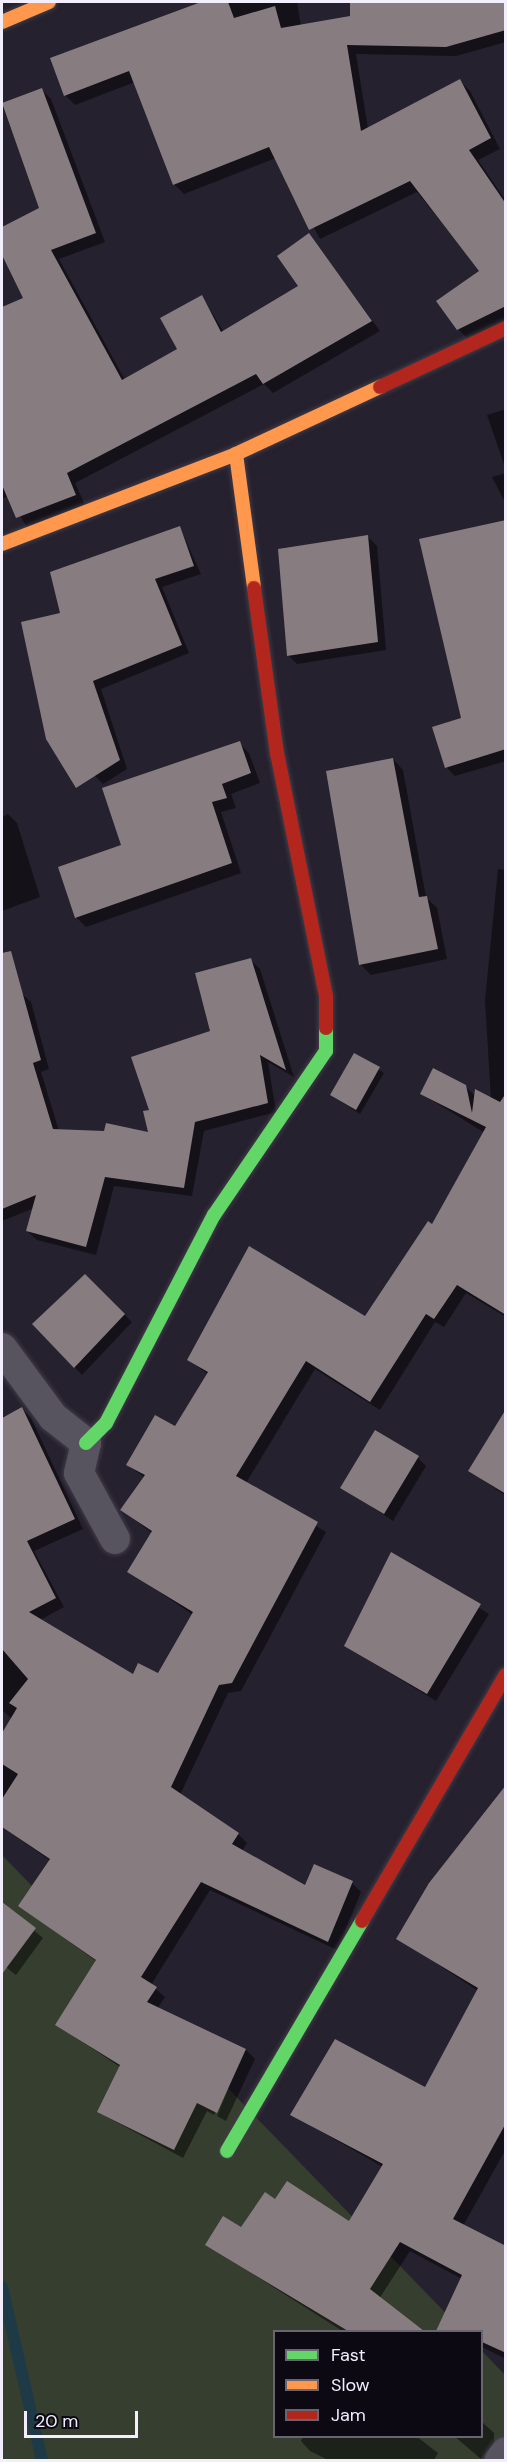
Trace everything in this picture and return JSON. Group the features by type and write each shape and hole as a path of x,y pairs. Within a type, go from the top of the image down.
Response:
{"street":[{"path":"2,22 49,2"},
{"path":"2,544 236,454 506,328"},
{"path":"116,1539 80,1473 86,1443 106,1423 214,1215 326,1051 326,996 277,753 236,454"},
{"path":"2,1348 53,1417 86,1443"},
{"path":"227,2151 506,1675"},
{"path":"500,2460 506,2452"}],"green space":[{"path":"2,1855 462,2330 273,2330 273,2438 483,2438 483,2352 505,2375 505,2460 2,2460"}],"building":[{"path":"201,2 228,2 234,18 275,6 281,28 350,16 350,2 506,2 506,30 446,47 347,45 361,131 460,79 491,138 469,150 506,204 506,306 457,330 436,301 479,271 410,181 309,230 269,147 173,185 129,71 64,96 50,58"},
{"path":"42,88 96,233 51,250 122,380 177,349 160,318 202,295 221,332 298,286 277,256 309,233 372,321 263,384 256,374 67,473 76,495 16,518 2,485 2,307 23,298 2,255 2,227 39,208 2,103"},
{"path":"506,520 506,749 445,768 432,727 461,718 419,539"},
{"path":"180,526 194,566 155,579 182,645 93,681 120,760 76,788 46,739 21,622 60,613 50,572"},
{"path":"368,535 378,642 287,656 278,549"},
{"path":"240,741 251,773 222,784 227,798 212,802 232,863 75,918 58,867 121,845 102,788"},
{"path":"393,758 419,897 427,896 438,949 359,965 326,771"},
{"path":"11,951 41,1060 33,1063 53,1129 104,1131 106,1123 148,1132 143,1111 149,1110 131,1057 210,1031 195,973 251,958 286,1070 260,1055 268,1103 195,1122 184,1188 105,1177 86,1247 26,1231 36,1195 2,1209 2,953"},
{"path":"354,1053 380,1067 356,1110 330,1095"},
{"path":"433,1068 466,1085 472,1113 475,1089 500,1102 506,1093 506,1315 457,1285 434,1319 426,1314 370,1402 306,1361 236,1476 318,1522 232,1683 219,1685 171,1787 239,1833 232,1844 305,1885 314,1864 353,1881 328,1942 201,1882 141,1977 157,1987 147,2002 246,2049 217,2113 197,2103 174,2150 97,2112 120,2065 55,2025 96,1960 18,1906 50,1859 2,1827 2,1799 18,1774 2,1764 2,1733 17,1708 9,1703 28,1679 2,1649 2,1418 22,1407 75,1519 27,1541 56,1598 29,1612 133,1674 138,1663 158,1673 193,1612 127,1572 152,1531 120,1510 145,1475 126,1465 155,1415 175,1426 208,1372 187,1360 249,1246 365,1316 428,1221 432,1224 486,1127 420,1094"},
{"path":"85,1274 125,1314 74,1368 32,1324"},
{"path":"506,1409 506,1494 468,1471"},
{"path":"375,1430 419,1456 384,1514 340,1488"},
{"path":"391,1552 481,1604 427,1694 344,1646"},
{"path":"506,1785 506,2123 453,2219 506,2246 506,2353 483,2342 483,2330 436,2330 462,2275 400,2242 370,2289 423,2330 346,2330 205,2245 223,2216 241,2227 265,2192 275,2199 287,2181 349,2221 383,2164 290,2115 335,2039 425,2087 478,1988 396,1939 429,1883"},
{"path":"2,1902 36,1928 2,1974"}],"waterway":[{"path":"2,2287 42,2460"}],"traffic: fast":[{"path":"86,1443 106,1423 214,1215 326,1051 326,1028"},
{"path":"227,2151 362,1921"}],"traffic: slow":[{"path":"2,22 49,2"},
{"path":"2,544 236,454 380,387"},
{"path":"236,454 254,588"}],"traffic: jam":[{"path":"380,387 506,328"},
{"path":"254,588 277,753 326,996 326,1028"},
{"path":"362,1921 506,1675"}]}
